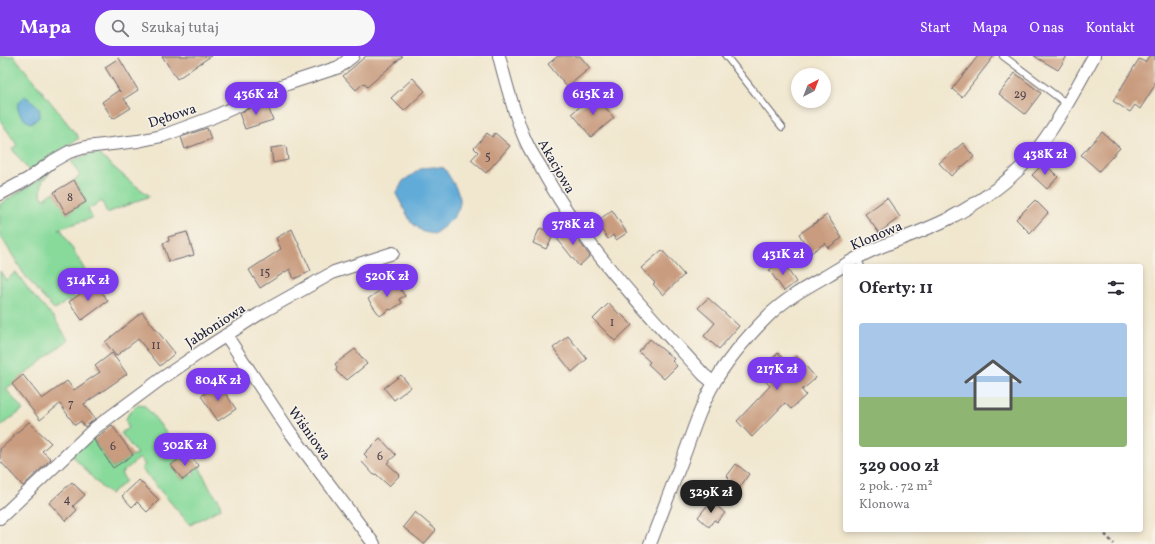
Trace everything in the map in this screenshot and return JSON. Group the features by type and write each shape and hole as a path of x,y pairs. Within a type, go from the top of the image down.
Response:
{"street":[{"name":"Dębowa","path":"0,194 17,186 70,152 86,147 138,141 162,136 211,118 281,86 339,66 353,56"},
{"name":"Akacjowa","path":"499,56 510,96 524,137 551,188 582,234 604,263 704,375 714,383"},
{"name":"Klonowa","path":"859,262 873,250 916,234 950,218 981,200 1012,175 1029,159 1040,145 1067,104 1094,56"},
{"name":"Jabłoniowa","path":"0,518 95,428 226,335 259,314 334,272 393,253"},
{"name":"Klonowa","path":"650,544 699,414 714,383 746,340 783,302 843,270"},
{"name":"Wiśniowa","path":"226,335 290,432 374,544"}],"lane":[{"path":"726,56 782,127"},
{"path":"1003,56 1067,104"}],"path":[{"path":"1103,532 1114,544"}],"green space":[{"path":"0,56 14,56 79,138 29,171 12,149 17,145 0,120"},
{"path":"97,153 132,183 150,196 107,213 102,201 88,209 92,218 58,229 61,229 90,279 71,292 74,298 68,303 68,300 55,310 24,274 0,235 0,204 50,173 42,182 41,195 44,199 54,192 67,214 86,201 74,180 80,176 71,161"},
{"path":"0,271 6,280 16,272 31,293 54,318 68,340 6,389 23,410 0,426"},
{"path":"138,404 144,405 186,459 183,461 180,458 171,466 183,480 190,474 192,476 195,474 193,471 199,466 210,489 219,500 221,508 190,525 141,468 145,465 140,458 121,473 126,481 110,494 101,487 72,455 92,438 113,468 137,454 121,433 128,428 126,419 129,413"}],"water":[{"path":"24,96 33,102 39,109 39,116 31,123 22,117 18,109 18,102"},
{"path":"422,168 444,168 456,188 460,199 460,205 452,220 434,234 423,232 411,222 396,194 403,181"}],"building":[{"path":"162,56 211,56 177,79"},
{"path":"366,56 403,56 367,87 364,83 356,90 343,76"},
{"path":"558,56 580,56 590,68 567,87 548,64"},
{"path":"978,56 994,56 962,97 952,89"},
{"path":"1034,56 1067,56 1058,70"},
{"path":"1149,56 1155,56 1155,85 1140,109 1135,105 1130,112 1113,101 1139,59 1145,62"},
{"path":"119,58 138,90 124,99 131,108 113,119 102,102 119,90 105,67"},
{"path":"1015,73 1041,93 1025,114 999,94"},
{"path":"413,78 425,91 404,111 391,98"},
{"path":"595,95 614,118 591,137 572,113"},
{"path":"266,101 273,120 245,129 239,113"},
{"path":"207,128 211,139 185,149 181,137"},
{"path":"1102,132 1120,148 1099,171 1081,155"},
{"path":"487,133 492,137 495,133 510,146 486,173 471,160 478,152 474,148"},
{"path":"963,143 974,157 951,176 939,163"},
{"path":"286,146 288,160 273,163 271,148"},
{"path":"1044,163 1058,177 1047,189 1032,175"},
{"path":"74,180 86,202 66,214 54,192"},
{"path":"887,198 900,217 879,233 865,214"},
{"path":"1035,200 1048,213 1030,233 1016,219"},
{"path":"612,210 627,233 616,240 613,235 608,239 596,222"},
{"path":"827,215 842,238 828,248 825,243 811,253 799,234"},
{"path":"567,226 590,256 579,266 555,236"},
{"path":"540,228 554,234 546,249 533,243"},
{"path":"292,229 311,271 294,279 290,269 260,288 249,270 281,249 276,238"},
{"path":"187,232 194,255 169,262 163,243 169,241 168,237"},
{"path":"662,250 684,275 663,295 653,284 655,283 641,268"},
{"path":"782,261 796,282 784,291 769,270"},
{"path":"394,280 405,296 399,299 402,303 380,316 368,299"},
{"path":"95,283 108,301 82,320 69,302"},
{"path":"708,298 739,326 719,349 704,336 715,323 698,308"},
{"path":"609,303 632,325 615,341 593,319"},
{"path":"142,312 175,353 160,366 138,339 116,356 105,342"},
{"path":"568,336 587,359 572,372 553,348"},
{"path":"650,339 674,359 672,361 677,366 664,379 648,364 650,362 639,352"},
{"path":"355,349 367,364 347,380 336,371 337,367 335,364"},
{"path":"112,353 127,374 84,404 95,419 85,427 81,421 75,425 60,404 40,420 12,384 23,375 42,399 67,381 74,390 100,372 95,366"},
{"path":"778,353 788,364 797,356 816,378 802,390 806,395 791,409 785,403 752,437 737,421 770,386 757,372"},
{"path":"401,375 411,387 394,400 384,388"},
{"path":"219,384 236,409 218,421 201,396"},
{"path":"29,422 51,443 42,451 51,459 23,486 0,461 0,449"},
{"path":"112,425 133,455 113,468 94,440"},
{"path":"380,438 396,455 387,463 400,475 389,486 376,474 374,475 362,462 367,457 364,454"},
{"path":"190,456 199,466 183,480 171,465 180,458 183,462"},
{"path":"736,464 749,474 736,493 725,484 729,478 727,476"},
{"path":"139,480 159,500 147,512 137,502 132,507 122,496"},
{"path":"72,482 85,495 73,506 77,510 66,521 49,503"},
{"path":"711,501 725,513 717,522 714,520 709,527 698,517"},
{"path":"415,512 436,530 424,544 403,527"}]}
